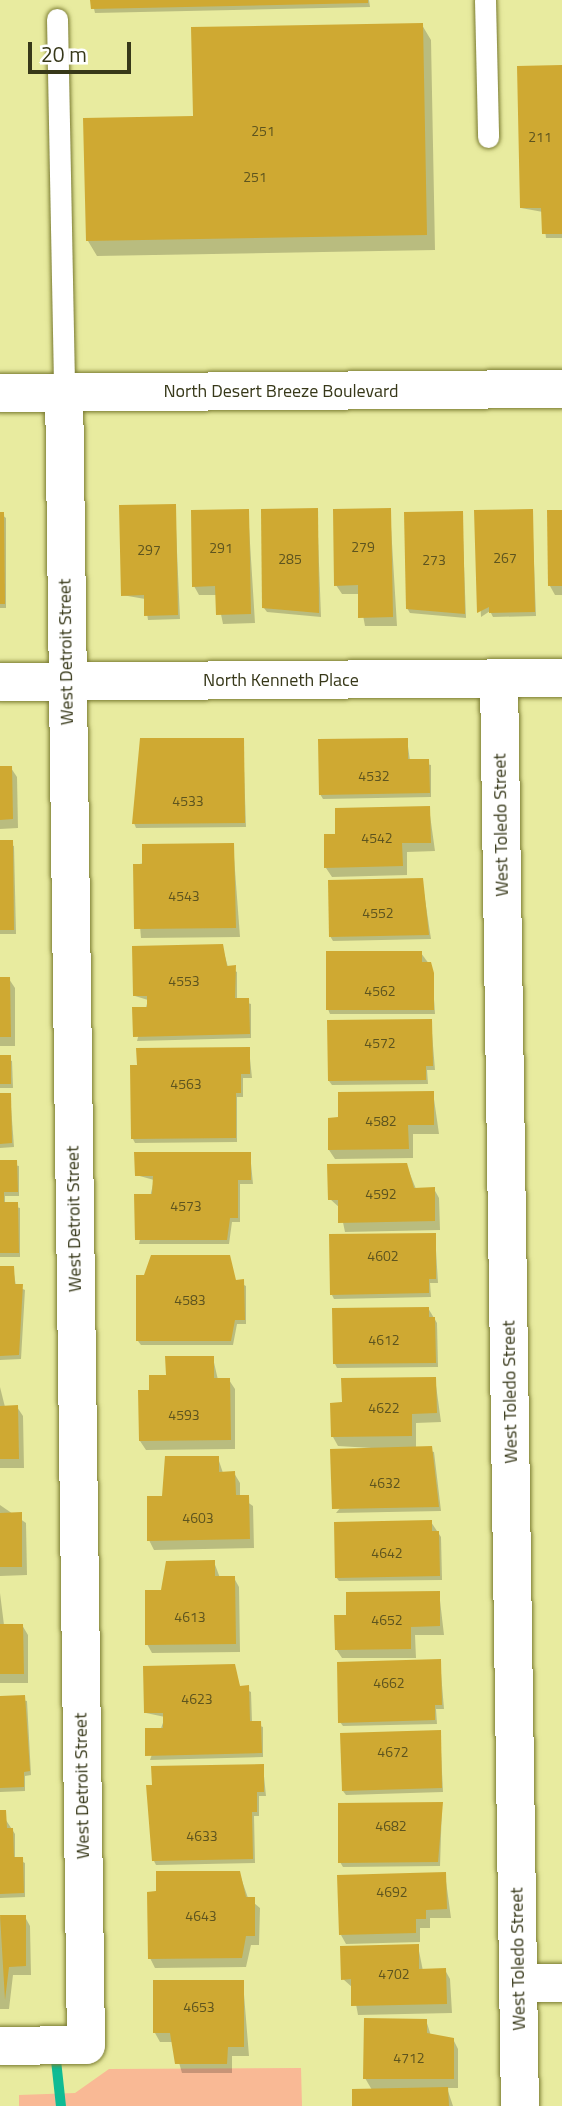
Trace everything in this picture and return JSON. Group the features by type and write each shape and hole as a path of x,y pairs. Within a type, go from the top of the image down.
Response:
{"street":[{"name":"North Desert Breeze Boulevard","path":"0,393 562,388"},
{"name":"West Detroit Street","path":"0,2046 86,2045 64,392"},
{"name":"West Toledo Street","path":"499,678 520,2106"},
{"name":"North Kenneth Place","path":"0,682 562,678"},
{"path":"518,1983 562,1983"}],"lane":[{"path":"485,0 488,137"},
{"path":"57,19 64,392"}],"shaded area":[{"path":"301,2068 302,2106 19,2106 19,2095 75,2093 109,2069"}],"building":[{"path":"90,0 368,0 368,3 91,9"},
{"path":"423,23 427,235 86,241 83,118 193,116 191,27"},
{"path":"562,65 562,234 542,234 541,208 520,208 517,66"},
{"path":"176,504 178,615 144,616 144,595 121,596 119,505"},
{"path":"318,508 319,613 262,608 261,509"},
{"path":"391,508 393,617 358,618 358,585 334,586 333,509"},
{"path":"249,509 251,614 216,615 215,586 192,587 191,510"},
{"path":"533,509 535,612 489,613 489,607 477,613 474,510"},
{"path":"547,510 562,510 562,586 548,586"},
{"path":"463,511 465,614 406,609 404,512"},
{"path":"0,512 4,512 5,604 0,604"},
{"path":"140,738 244,738 245,823 132,824"},
{"path":"408,738 408,759 429,759 430,793 319,795 318,739"},
{"path":"0,766 12,766 13,819 0,820"},
{"path":"430,806 431,843 402,843 403,866 324,868 324,834 335,834 335,808"},
{"path":"0,840 13,840 14,930 0,930"},
{"path":"234,843 236,928 134,929 133,864 142,864 142,844"},
{"path":"423,878 429,935 329,937 328,880"},
{"path":"223,944 227,966 236,965 235,998 249,998 250,1034 133,1037 132,1007 147,1007 147,996 133,996 132,946"},
{"path":"326,951 422,951 422,962 431,962 434,973 434,1010 326,1010"},
{"path":"0,977 10,977 11,1037 0,1037"},
{"path":"432,1019 433,1066 426,1066 426,1080 328,1081 327,1020"},
{"path":"250,1047 250,1074 241,1074 241,1093 236,1093 236,1138 131,1139 130,1065 137,1065 136,1048"},
{"path":"0,1055 11,1055 11,1084 0,1084"},
{"path":"434,1091 434,1125 408,1125 409,1149 328,1150 328,1118 338,1117 338,1092"},
{"path":"0,1093 11,1093 12,1143 0,1144"},
{"path":"134,1152 251,1152 251,1180 238,1180 238,1218 230,1218 227,1240 135,1240 134,1194 152,1194 153,1176 135,1176"},
{"path":"0,1160 17,1160 18,1192 4,1192 4,1202 18,1202 19,1253 0,1253"},
{"path":"407,1163 414,1188 435,1187 435,1221 338,1223 338,1200 328,1200 327,1164"},
{"path":"436,1233 436,1279 429,1279 429,1293 330,1295 329,1234"},
{"path":"151,1255 230,1255 236,1280 244,1279 245,1320 235,1320 231,1341 136,1341 136,1275 144,1275"},
{"path":"0,1266 14,1266 15,1284 23,1284 19,1355 0,1356"},
{"path":"429,1307 429,1317 435,1317 436,1363 333,1364 332,1308"},
{"path":"165,1356 214,1356 214,1378 230,1378 231,1440 139,1441 138,1390 149,1390 149,1375 166,1375"},
{"path":"436,1377 437,1413 412,1414 412,1436 331,1437 330,1403 342,1402 341,1378"},
{"path":"18,1405 19,1459 0,1459 0,1406"},
{"path":"432,1446 439,1507 332,1509 330,1449"},
{"path":"165,1456 219,1456 219,1472 235,1471 236,1495 249,1495 250,1539 147,1541 147,1496 162,1496"},
{"path":"22,1512 22,1567 0,1567 0,1513"},
{"path":"432,1520 432,1531 439,1531 440,1576 335,1578 334,1522"},
{"path":"215,1560 215,1576 235,1576 236,1644 145,1645 145,1590 161,1590 166,1561"},
{"path":"440,1591 440,1626 411,1627 411,1649 335,1650 334,1615 346,1615 346,1592"},
{"path":"0,1624 23,1624 24,1674 0,1674"},
{"path":"441,1659 442,1705 435,1705 435,1720 338,1723 337,1662"},
{"path":"235,1664 240,1686 249,1685 250,1721 261,1721 262,1753 145,1756 145,1728 163,1728 163,1713 144,1713 143,1666"},
{"path":"25,1695 30,1771 24,1772 24,1787 0,1788 0,1696"},
{"path":"441,1730 442,1788 342,1791 340,1733"},
{"path":"264,1764 264,1792 257,1792 257,1812 252,1812 253,1859 152,1861 146,1785 152,1785 151,1766"},
{"path":"443,1802 438,1862 338,1863 338,1803"},
{"path":"0,1810 6,1810 7,1828 13,1828 14,1857 23,1857 24,1893 0,1894"},
{"path":"156,1871 240,1871 246,1897 255,1897 255,1936 246,1936 242,1958 148,1959 147,1892 156,1891"},
{"path":"446,1872 447,1909 426,1910 426,1919 416,1919 416,1933 339,1935 337,1875"},
{"path":"0,1915 26,1915 26,1966 9,1967 5,2000"},
{"path":"419,1944 419,1969 446,1968 447,2004 351,2006 351,1979 341,1980 340,1946"},
{"path":"153,1980 244,1980 244,2047 228,2047 227,2064 175,2064 170,2033 153,2033"},
{"path":"364,2018 427,2019 427,2033 454,2038 454,2079 363,2079"},
{"path":"448,2087 449,2106 352,2106 352,2089"}],"waterway":[{"path":"55,2051 61,2106"}]}
